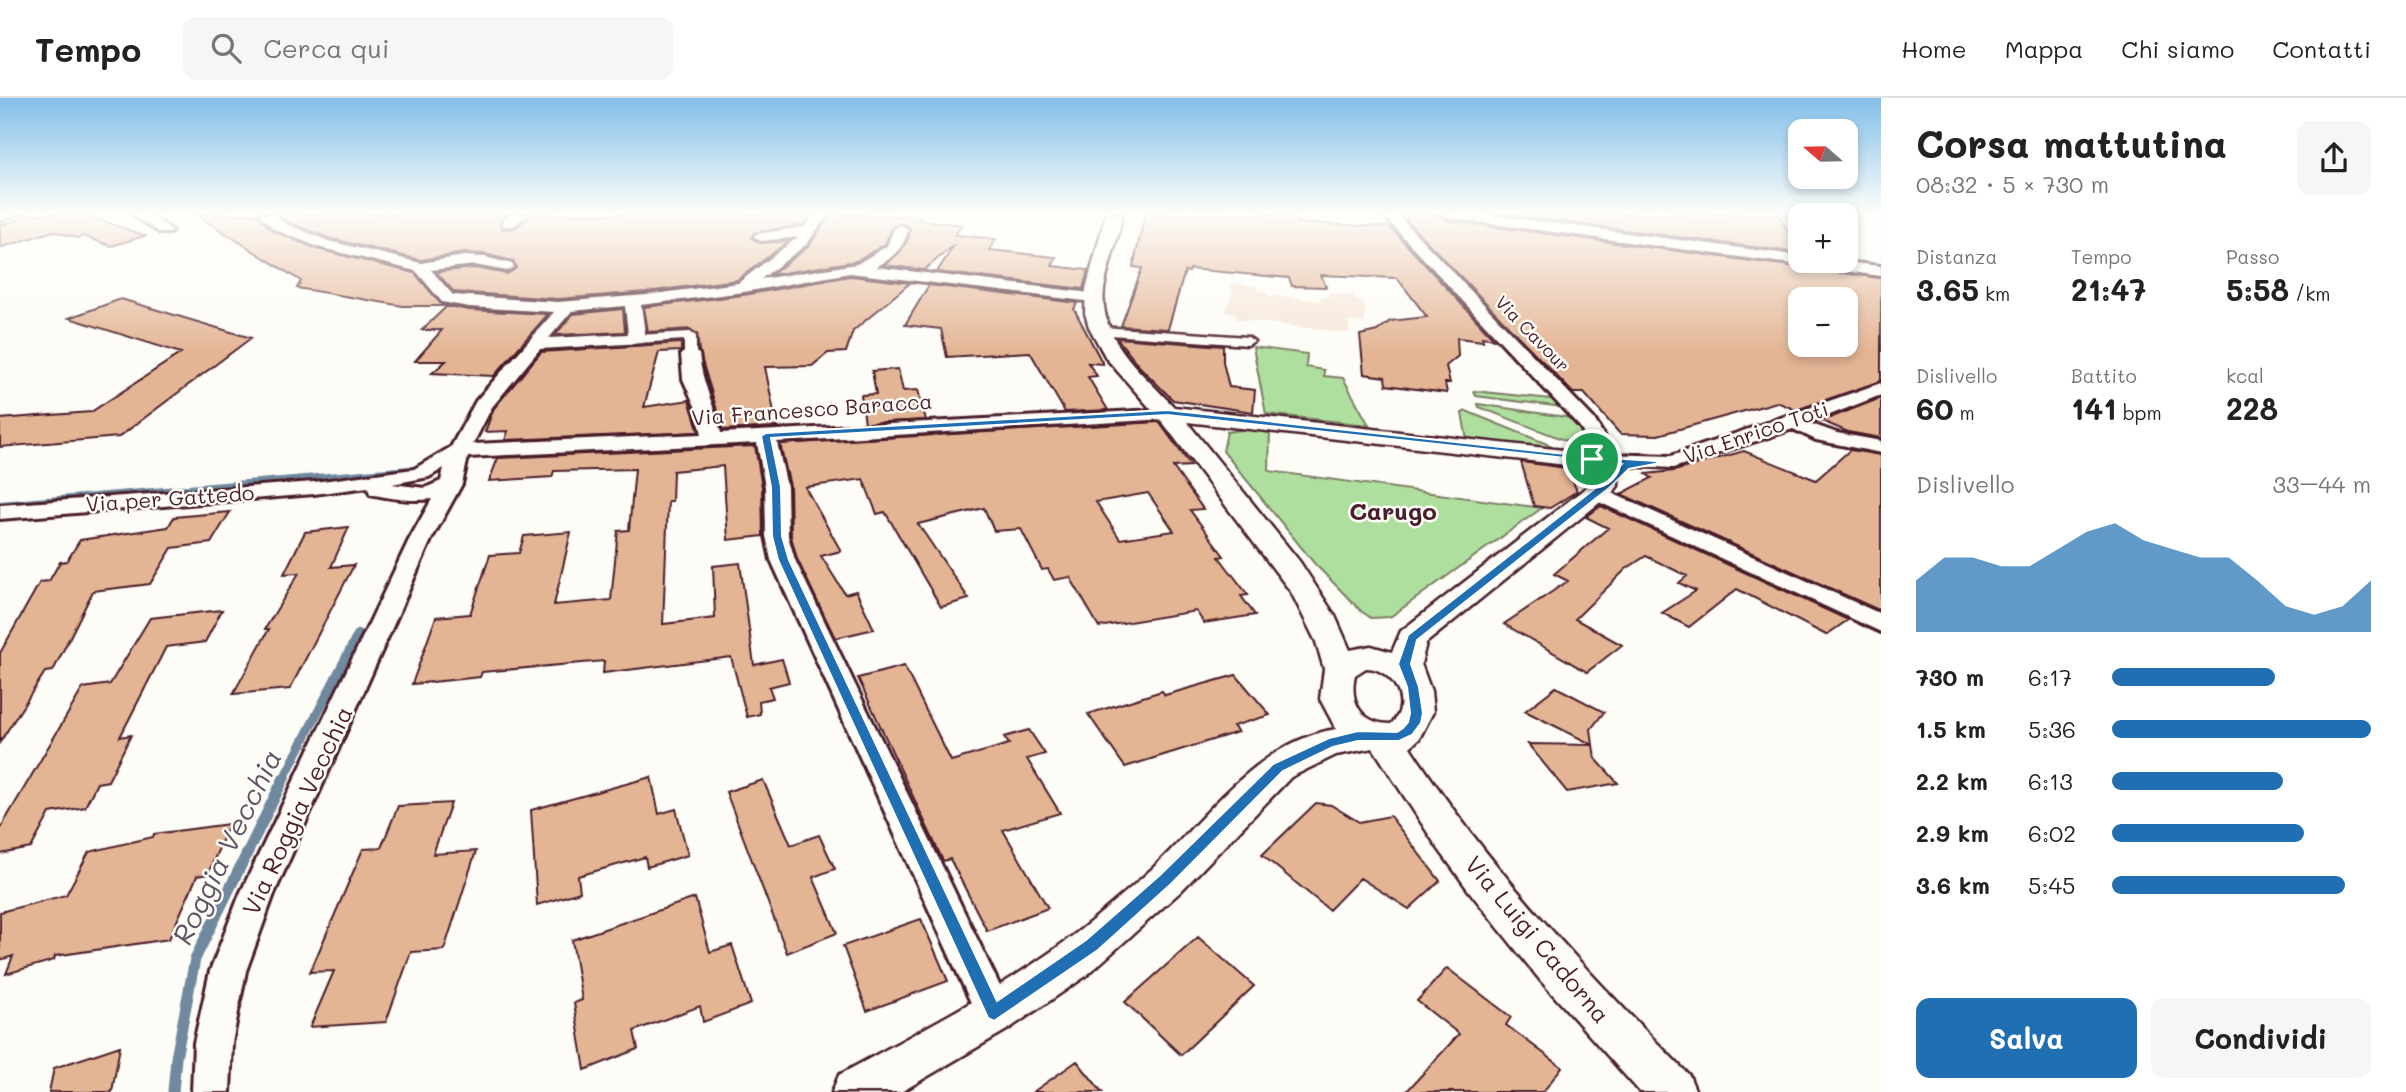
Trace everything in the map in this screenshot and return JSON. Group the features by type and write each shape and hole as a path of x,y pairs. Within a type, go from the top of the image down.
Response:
{"street":[{"path":"390,260 421,268 470,260"},
{"path":"479,260 507,267"},
{"path":"744,287 748,280 777,260"},
{"path":"860,269 876,260"},
{"path":"1102,260 1093,297 1101,331 1114,354 1167,413 1303,585 1329,631 1340,669 1335,689 1335,727"},
{"name":"Via Cavour","path":"1433,260 1587,423 1596,438 1598,450 1587,459"},
{"path":"421,268 432,284 449,299 469,302 567,306 632,301 744,287 844,268 1093,297"},
{"path":"1858,268 1881,271"},
{"path":"632,301 637,339"},
{"name":"Via Roggia Vecchia","path":"211,1092 213,1044 228,971 257,894 421,540 440,505 459,451 483,405 567,306"},
{"path":"1101,331 1248,341"},
{"path":"533,344 690,336 692,379 705,406 713,439"},
{"name":"Via Enrico Toti","path":"1167,413 1587,459 1656,463 1673,461 1796,421 1881,389"},
{"name":"Via Francesco Baracca","path":"459,451 1167,413"},
{"name":"Via Enrico Toti","path":"1199,456 1203,440 1213,430 1253,421"},
{"path":"1796,421 1801,428 1821,435 1881,447"},
{"path":"766,436 776,487 777,536 783,560 994,1013"},
{"path":"421,540 413,483 459,451"},
{"path":"1587,459 1605,474 1601,489"},
{"path":"856,1092 994,1013 1092,945 1166,880 1278,767 1335,727 1388,735 1415,723 1413,687 1405,664 1413,637 1601,489 1626,466 1656,463"},
{"name":"Via per Gattedo","path":"0,512 339,485 413,483 423,495 449,482"},
{"path":"1601,489 1881,624"},
{"path":"1340,669 1359,658 1371,657 1387,661 1407,675"},
{"name":"Via Luigi Cadorna","path":"1388,735 1412,779 1480,875 1535,945 1672,1092"}],"shaded area":[{"path":"1230,283 1257,286 1257,290 1267,292 1267,295 1320,301 1321,297 1328,298 1329,293 1354,295 1354,300 1364,302 1365,323 1349,321 1349,333 1236,319 1237,313 1225,312 1233,290 1229,289"}],"green space":[{"path":"1253,347 1307,354 1306,367 1324,370 1324,376 1343,378 1369,425 1266,414"},
{"path":"1474,391 1551,399 1562,407 1476,396"},
{"path":"1478,404 1572,418 1586,438 1580,446 1479,407"},
{"path":"1466,411 1567,452 1467,440 1462,413"},
{"path":"1270,430 1269,471 1542,508 1390,617 1371,618 1314,563 1223,451 1227,432"}],"building":[{"path":"268,260 363,260 415,273 442,305 469,310 548,314 494,376 432,373 446,361 415,361 442,330 422,330 447,306 403,306 297,288 301,281"},
{"path":"511,260 763,260 737,280 646,292 558,299 454,292 436,272 475,268 507,274 515,269"},
{"path":"790,260 857,260 856,261 771,275"},
{"path":"890,260 936,260 924,270 884,265"},
{"path":"944,260 1054,260 1052,266 1088,270 1083,289 937,272"},
{"path":"1134,260 1421,260 1494,339 1482,337 1483,341 1457,338 1458,356 1446,366 1450,383 1445,383 1447,393 1386,385 1385,377 1364,374 1360,335 1377,331 1390,321 1427,317 1397,278 1321,275 1326,287 1292,286 1289,278 1190,269 1189,272 1185,271 1168,329 1121,326 1142,268 1133,267"},
{"path":"1445,260 1748,260 1788,266 1788,273 1843,273 1881,278 1881,381 1796,410 1777,402 1658,435 1620,434 1584,393 1573,393"},
{"path":"850,276 910,283 853,331 846,352 828,353 812,366 765,367 777,427 723,430 699,351 697,334 690,329 648,332 644,307 744,295"},
{"path":"929,285 1077,303 1074,309 1103,364 1088,363 1097,376 1088,377 1108,410 1065,412 1030,352 947,357 941,329 905,325"},
{"path":"121,299 251,338 119,437 0,447 0,419 91,412 181,353 69,318"},
{"path":"623,309 625,332 555,335 573,314"},
{"path":"1117,338 1223,346 1223,362 1229,387 1255,390 1253,412 1173,400 1139,366"},
{"path":"681,343 681,351 659,352 644,407 689,400 699,432 505,440 508,431 485,432 494,408 541,352"},
{"path":"898,369 903,391 918,390 926,420 865,423 861,395 876,394 872,371"},
{"path":"1881,398 1881,438 1848,432 1822,421"},
{"path":"1159,422 1191,466 1173,467 1203,509 1190,510 1224,556 1219,557 1248,595 1241,596 1255,615 1204,623 1196,611 1099,627 1070,577 1054,580 1048,569 1042,570 1021,529 994,531 984,508 918,524 969,599 941,607 885,512 877,514 863,479 805,487 841,551 821,556 845,594 856,591 874,629 835,638 797,559 791,536 790,486 780,444","holes":["1148,493 1174,531 1120,539 1096,502"]},
{"path":"755,446 762,487 763,536 728,540 723,466 673,471 672,501 668,501 663,624 715,618 713,566 740,563 754,665 782,659 789,682 769,687 773,698 759,701 760,714 747,717 731,657 603,673 604,661 482,672 480,677 412,684 436,617 470,614 490,555 519,553 524,536 571,532 554,605 611,600 618,531 629,530 635,469 554,471 552,477 489,481 498,458"},
{"path":"1850,450 1881,455 1881,611 1621,494 1652,478 1646,474 1674,471 1744,451 1816,480"},
{"path":"1521,462 1567,468 1577,491 1550,508 1534,506"},
{"path":"1601,506 1848,620 1826,635 1737,589 1689,627 1662,613 1696,591 1679,583 1687,576 1646,556 1626,569 1575,619 1622,645 1587,672 1504,624 1568,581 1554,574 1608,528 1586,517"},
{"path":"230,512 211,543 172,548 150,584 93,591 53,671 45,672 0,742 0,653 40,582 49,581 60,562 67,561 80,540 168,527 174,517"},
{"path":"349,527 331,567 354,565 290,689 233,694 269,629 265,629 299,573 284,574 305,532"},
{"path":"222,610 205,642 166,647 120,737 131,735 108,781 97,783 85,807 50,813 31,848 0,854 0,829 83,688 110,684 150,618"},
{"path":"904,666 951,761 1009,744 1004,737 1029,730 1045,754 1027,759 1060,813 1003,830 1048,908 987,931 950,859 943,861 858,678"},
{"path":"1236,675 1270,715 1233,726 1238,732 1125,767 1088,714 1162,691 1165,695"},
{"path":"1556,687 1604,712 1591,729 1593,745 1525,711"},
{"path":"1528,744 1593,745 1595,758 1618,783 1567,792"},
{"path":"651,777 659,814 676,809 688,855 647,867 645,857 578,876 580,892 537,905 531,810"},
{"path":"763,780 791,845 819,835 835,869 813,877 837,933 787,953 726,792"},
{"path":"451,803 433,854 476,851 444,950 411,952 386,1022 310,1027 334,971 310,972 363,849 381,848 398,806"},
{"path":"1316,803 1331,805 1359,822 1390,816 1440,881 1409,909 1360,878 1329,910 1262,855"},
{"path":"229,824 208,874 197,876 169,939 55,956 54,960 6,974 13,956 0,960 0,912 66,895 89,852 153,837 154,834"},
{"path":"695,898 710,952 732,945 751,1004 703,1022 700,1006 634,1031 638,1049 585,1070 574,1003 582,1000 572,940"},
{"path":"921,919 948,981 867,1011 843,946"},
{"path":"1198,937 1254,986 1181,1055 1125,1002"},
{"path":"1447,968 1511,1017 1506,1025 1562,1067 1543,1092 1406,1092 1459,1034 1417,1001"},
{"path":"120,1046 112,1092 49,1092 54,1068"},
{"path":"1077,1061 1102,1092 1033,1092"}],"waterway":[{"name":"Roggia Vecchia","path":"0,504 410,469"},
{"name":"Roggia Vecchia","path":"283,779 358,634"},
{"name":"Roggia Vecchia","path":"173,1092 176,1058 195,959 283,779"}],"district":[{"name":"Carugo","path":"1393,512"}],"route":[{"path":"1167,413 1592,459 1656,463 1626,466 1619,471 1605,485 1412,638 1406,651 1405,664 1416,698 1416,713 1415,723 1407,732 1399,737 1358,736 1329,743 1278,767 1166,880 1092,945 994,1013 783,560 777,536 776,487 766,436 1167,413"}]}
